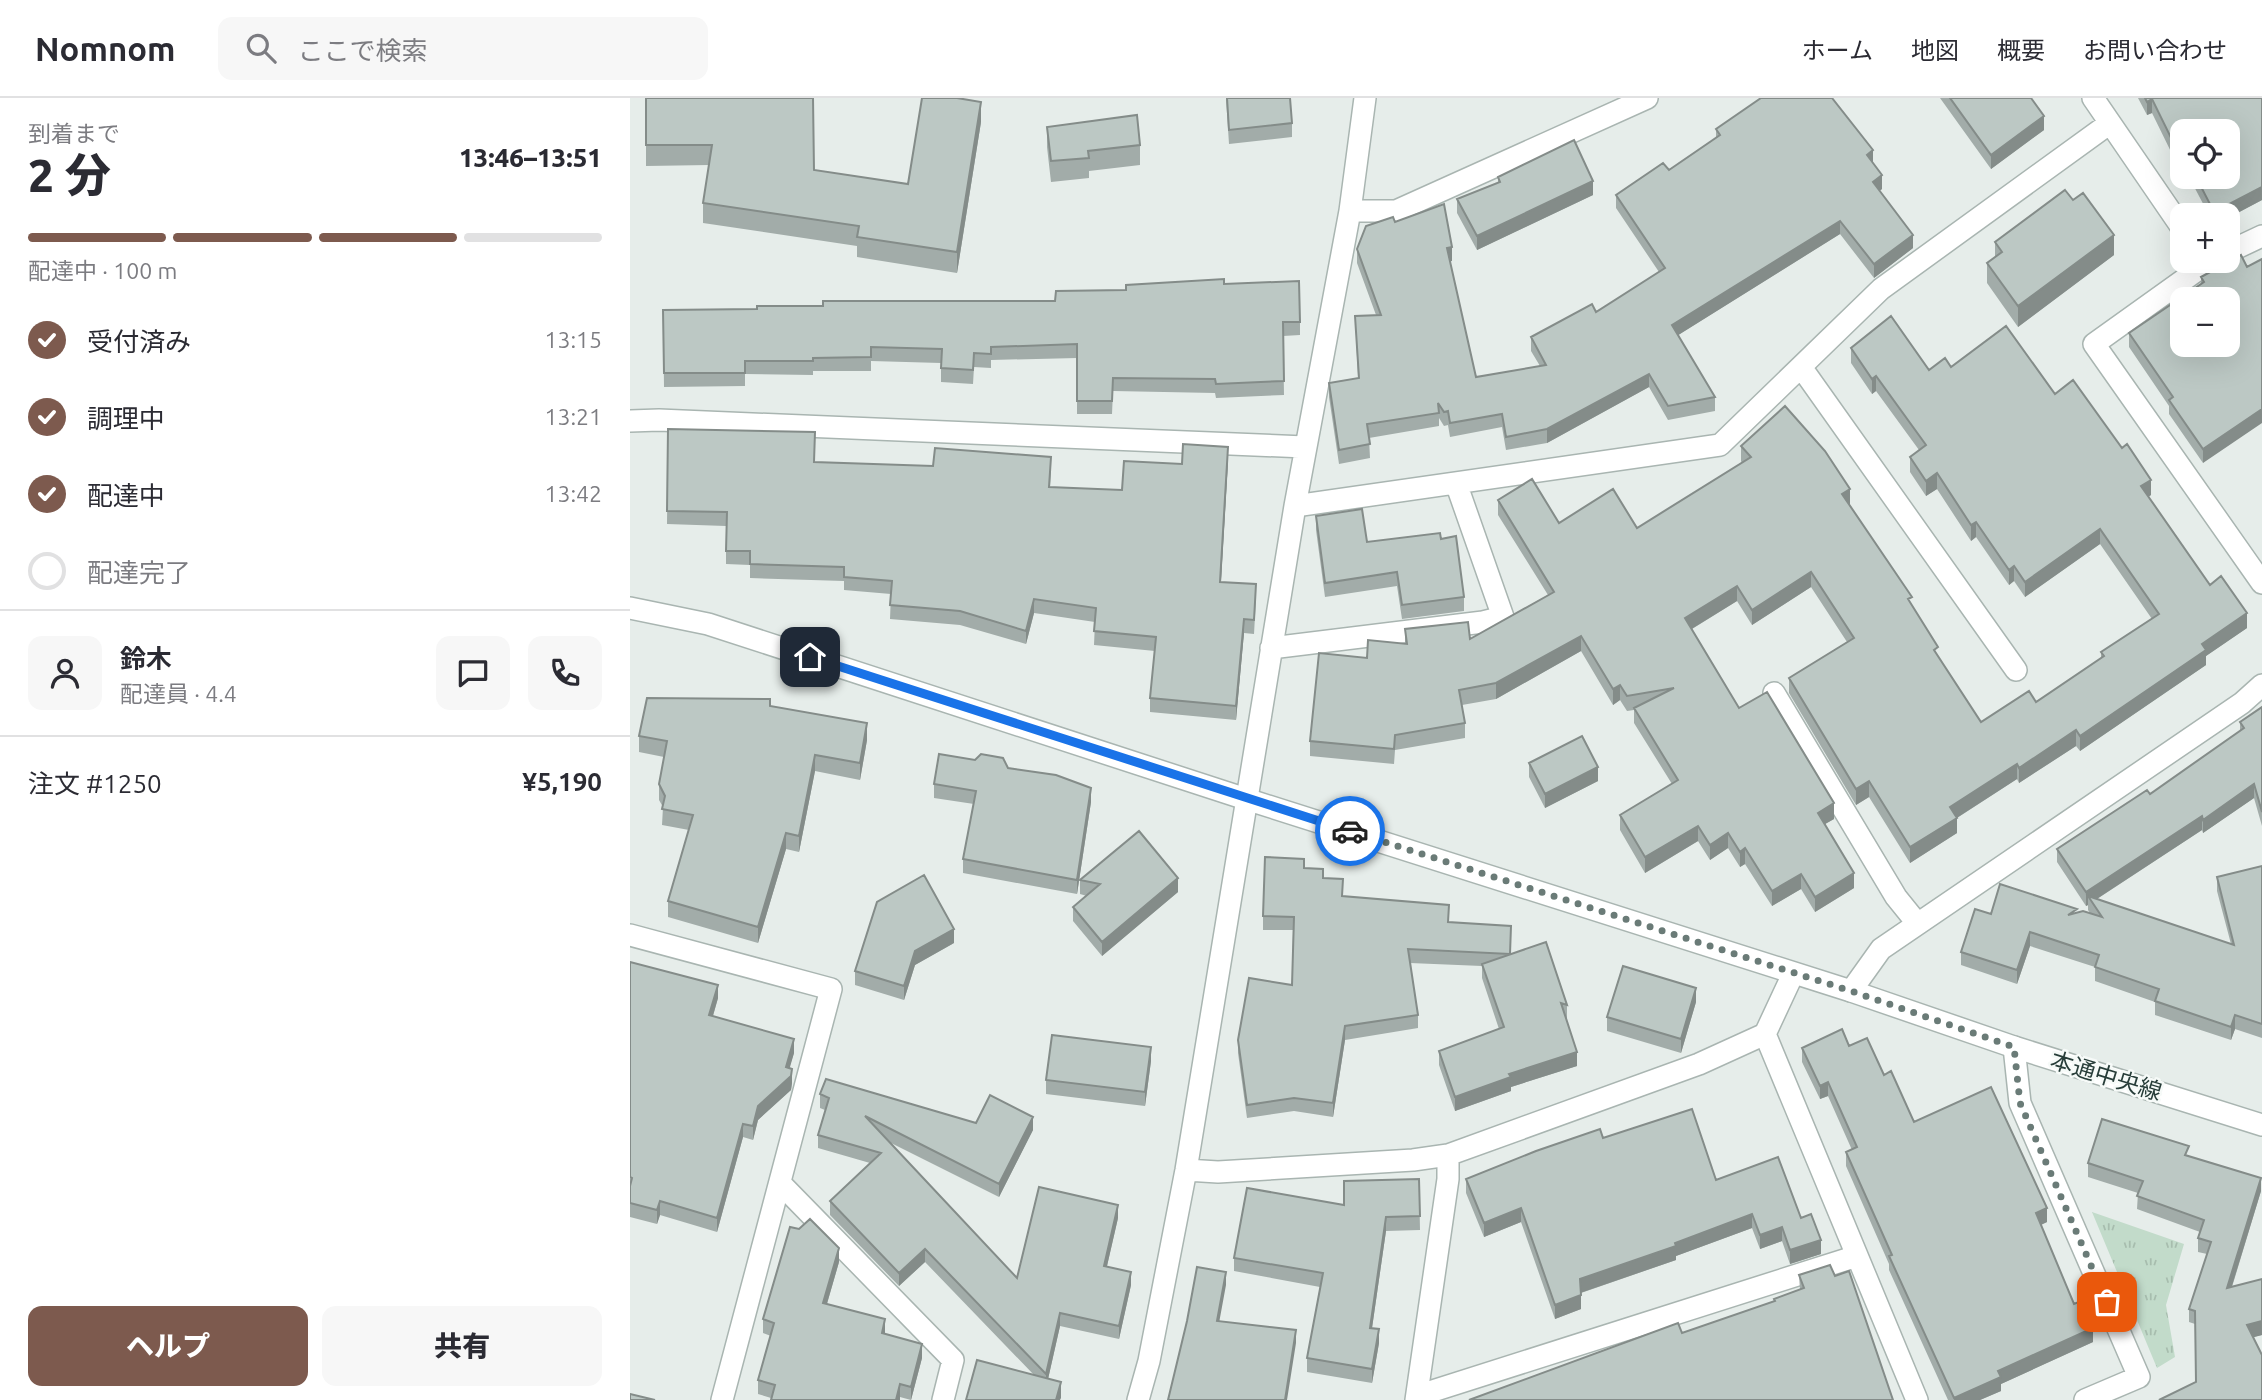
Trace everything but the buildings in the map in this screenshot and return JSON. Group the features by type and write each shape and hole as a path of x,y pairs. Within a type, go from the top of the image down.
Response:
{"street":[{"path":"1138,1400 1149,1361 1186,1170 1294,506 1350,211 1365,98"},
{"path":"1350,211 1396,211 1647,98"},
{"path":"2093,98 2170,210"},
{"path":"1294,506 1720,445 1881,289 2110,122"},
{"path":"2240,246 2262,236"},
{"path":"2193,273 2094,344 2262,583"},
{"path":"1801,367 2016,670"},
{"path":"630,421 1305,447"},
{"path":"1271,648 1483,622 1503,617 1456,483"},
{"name":"本通中央線","path":"630,608 708,624 2262,1125"},
{"path":"1851,991 1881,948 2242,702 2262,685"},
{"path":"1774,693 1896,897 1917,923"},
{"path":"630,935 831,989 722,1400"},
{"path":"1186,1170 1219,1172 1413,1160 1448,1155 1699,1063 1766,1034 1793,974"},
{"path":"1766,1034 1917,1400"},
{"path":"2014,1047 2020,1103 2139,1377 2085,1400"},
{"path":"1448,1155 1448,1179 1416,1398 1857,1256"},
{"path":"780,1183 953,1360 943,1400"}],"green space":[{"path":"2092,1212 2184,1244 2166,1305 2175,1357 2157,1368"}],"way so far":[{"path":"1350,831 1851,991 2014,1047 2020,1103 2107,1302"}],"route":[{"path":"810,657 1350,831"}]}
